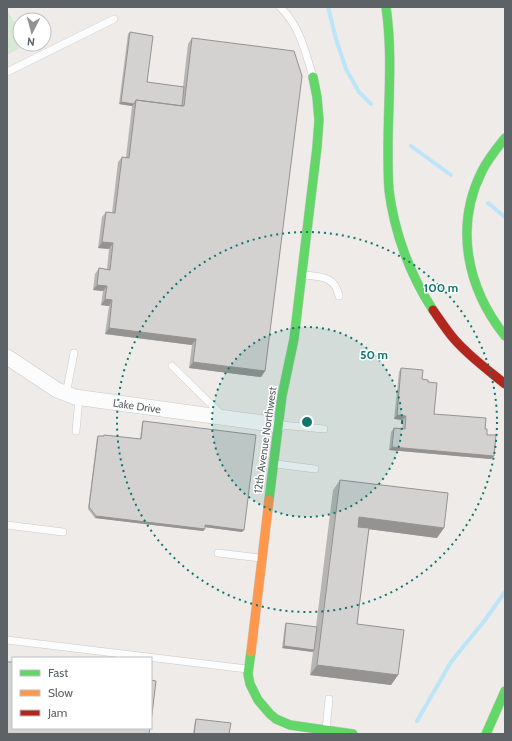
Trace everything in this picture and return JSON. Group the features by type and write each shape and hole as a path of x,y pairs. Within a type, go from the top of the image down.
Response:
{"main road":[{"path":"386,7 388,15 390,49 388,148 390,190 395,221 419,288 439,320 454,340 505,384"},
{"name":"12th Avenue Northwest","path":"313,77 319,120 318,141 294,339 282,396 278,424 248,669 252,690 261,704 273,717 295,727 325,732 353,734"},
{"path":"505,138 480,175 471,201 467,223 467,244 470,265 479,293 489,313 505,336"},
{"path":"486,734 505,691"}],"street":[{"name":"Lake Drive","path":"7,357 57,390 73,396 278,424"}],"lane":[{"path":"280,7 288,14 294,24 313,77"},
{"path":"7,72 114,19"},
{"path":"302,274 327,279 334,283 338,289 339,296"},
{"path":"74,352 73,396 76,431"},
{"path":"172,366 224,417"},
{"path":"278,424 324,429"},
{"path":"274,464 315,469"},
{"path":"7,525 63,532"},
{"path":"218,553 262,558"},
{"path":"7,640 148,657"},
{"path":"152,657 248,669"},
{"path":"325,732 329,699"}],"green space":[{"path":"7,10 12,18 13,52 7,55"}],"building":[{"path":"130,32 153,36 147,82 184,87 182,106 136,100 134,104 121,102"},
{"path":"192,38 294,51 302,76 265,371 193,362 196,339 109,328 112,300 105,299 107,286 97,285 99,268 110,270 113,243 102,242 106,212 115,213 122,157 129,158 136,100 184,106"},
{"path":"401,368 423,370 422,379 428,380 428,382 437,383 434,414 486,418 485,429 487,429 487,435 496,435 494,456 392,447 394,428 405,429 406,416 397,415"},
{"path":"143,421 256,435 244,530 205,525 205,529 96,516 89,507 98,436 104,435 141,439"},
{"path":"340,480 448,493 444,528 359,517 358,527 369,528 357,624 404,630 398,675 317,665"},
{"path":"286,623 317,627 314,650 284,646"},
{"path":"7,662 12,662 12,729 150,729 149,734 7,734"},
{"path":"152,680 156,681 152,714"},
{"path":"196,719 231,723 229,734 194,734"}],"waterway":[{"path":"328,7 336,39 346,69 359,92 371,104"},
{"path":"411,146 451,175"},
{"path":"488,203 505,217"},
{"path":"417,721 451,662 485,620 505,592"}],"traffic: fast":[{"path":"386,7 390,61 388,175 391,206 399,237 410,268 433,310"},
{"path":"269,500 282,396 294,339 317,147 319,120 313,77"},
{"path":"505,138 484,167 473,192 468,214 467,235 469,256 481,298 505,336"},
{"path":"251,652 248,674 250,684 258,700 276,719 290,725 353,734"},
{"path":"486,734 505,691"}],"traffic: slow":[{"path":"251,652 269,500"}],"traffic: jam":[{"path":"433,310 449,333 461,346 505,384"}]}
